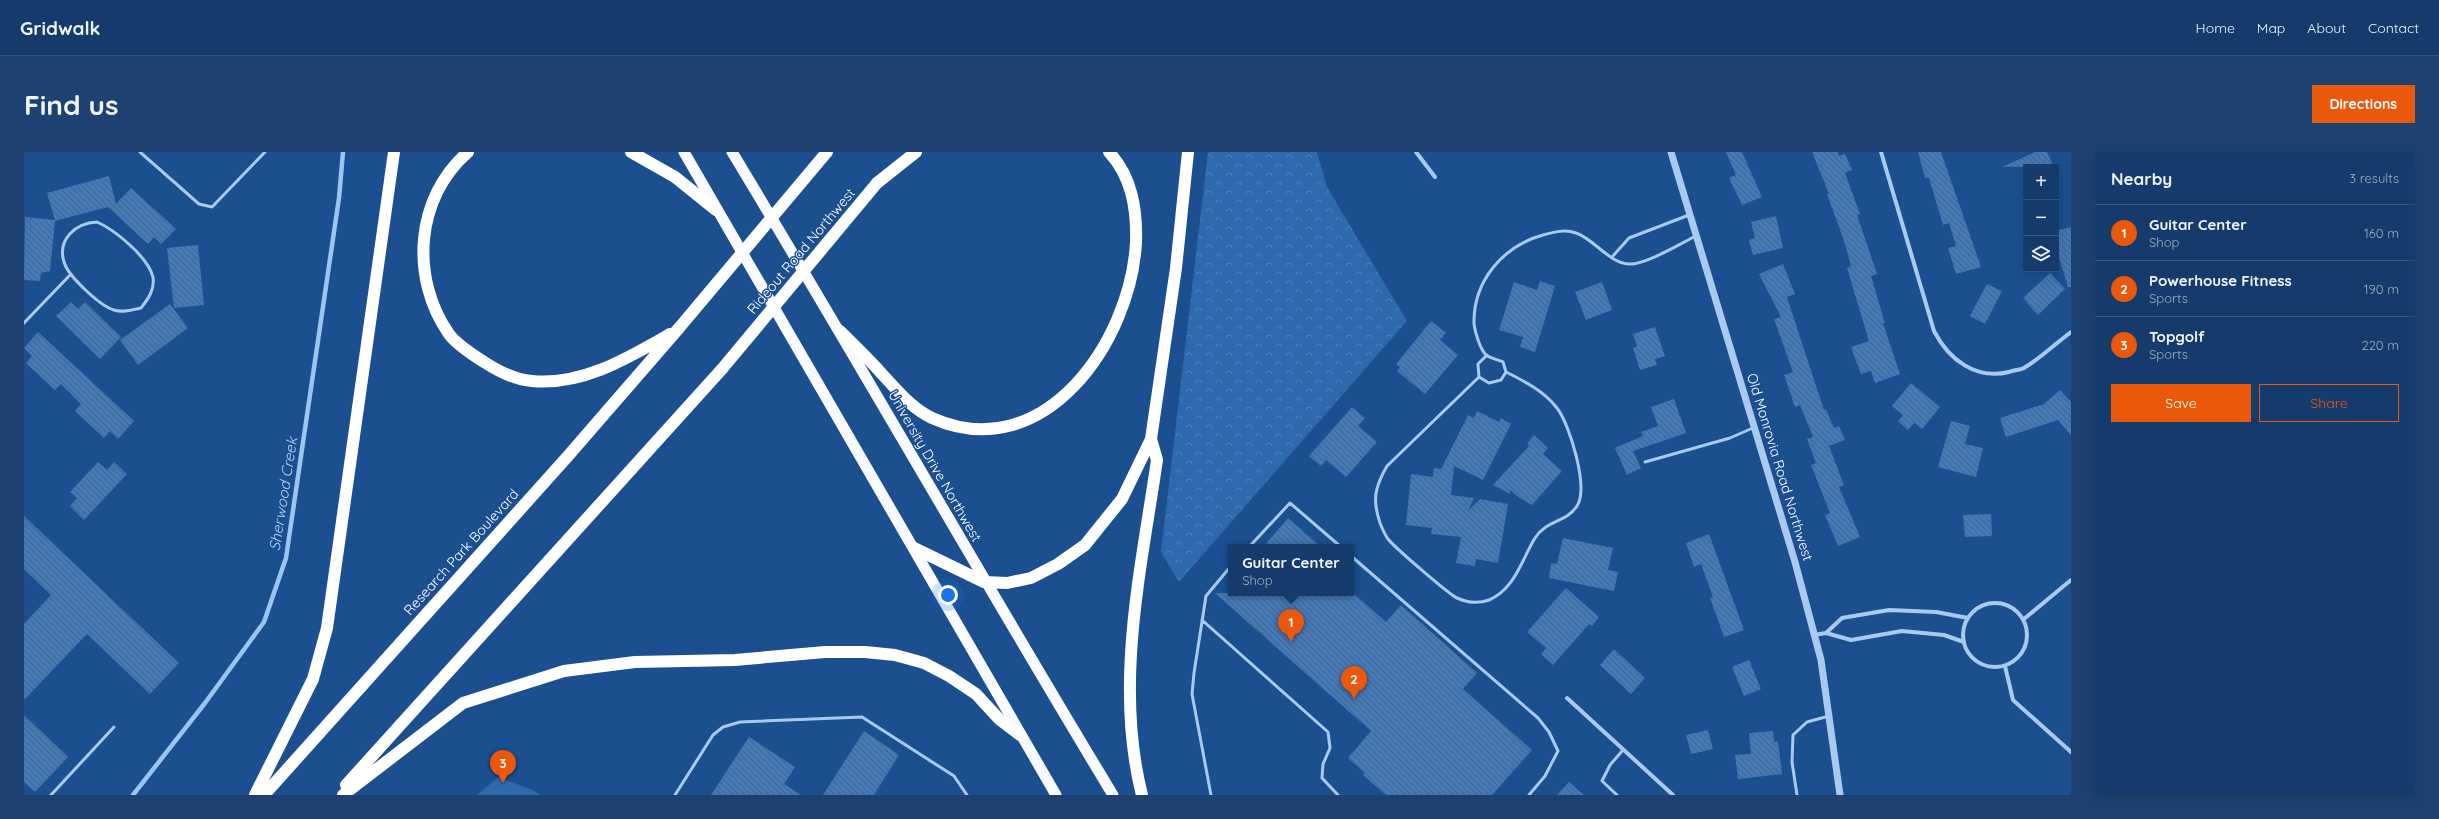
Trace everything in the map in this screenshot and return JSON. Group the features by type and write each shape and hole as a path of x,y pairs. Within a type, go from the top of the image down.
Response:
{"highway":[{"path":"256,795 313,679 327,628 356,414 395,152"},
{"path":"468,152 454,168 436,195 425,223 423,252 426,285 436,309 450,335 475,356 499,372 531,382 564,380 604,370 679,328 827,152"},
{"path":"631,152 675,177 716,210"},
{"path":"684,152 716,210 914,548 1020,735 1056,795"},
{"name":"University Drive Northwest","path":"732,152 840,331 984,582 1113,795"},
{"name":"Rideout Road Northwest","path":"337,795 722,369 902,152"},
{"path":"877,183 916,152"},
{"path":"840,331 905,399 931,417 960,427 989,429 1012,424 1037,415 1064,397 1084,377 1102,351 1123,307 1135,266 1137,216 1130,186 1118,161 1109,152"},
{"path":"914,548 984,582 1007,583 1031,578 1058,564 1085,545 1122,499 1151,439 1176,268 1188,152"},
{"name":"Research Park Boulevard","path":"264,795 568,456 679,328"},
{"path":"1142,795 1134,765 1130,726 1136,598 1157,460 1151,439"},
{"path":"343,795 464,703 504,688 564,671 636,662 735,660 825,652 865,652 895,655 924,664 949,676 976,694 998,719 1020,735"}],"street":[{"path":"1416,152 1435,177"},
{"name":"Old Monrovia Road Northwest","path":"1672,152 1795,562 1814,635 1829,716 1840,795"},
{"path":"1881,152 1934,331 1942,346 1955,360 1980,373 1999,374 2023,368 2071,332"},
{"path":"2024,619 2071,580"},
{"path":"2001,603 2018,611 2024,619 2027,628 2025,647 2020,655 2005,666 1994,667 1979,662 1968,652 1964,642 1964,626 1968,618 1982,606 2001,603"},
{"path":"1826,633 1842,618 1889,610 1936,612 1968,618"},
{"path":"1814,635 1826,633 1851,640 1902,631 1944,635 1964,642"},
{"path":"2005,666 2013,700 2071,752"},
{"path":"1567,698 1673,795"}],"lane":[{"path":"140,152 199,204 212,207 265,152"},
{"path":"1612,257 1629,238 1691,214"},
{"path":"97,222 112,229 148,265 153,278 151,294 141,308 115,311 104,306 71,274 64,262 63,249 67,236 80,225 97,222"},
{"path":"1479,377 1489,383 1502,380 1506,372 1503,362 1487,355 1481,346 1474,326 1475,304 1480,286 1490,272 1516,246 1559,231 1571,232 1577,233 1612,257 1628,264 1643,261 1696,236"},
{"path":"24,323 71,274"},
{"path":"1479,377 1478,364 1487,355"},
{"path":"1479,377 1387,466 1376,484 1375,505 1380,524 1389,539 1456,598 1473,603 1490,599 1507,586 1516,575 1527,550 1541,528 1568,516 1578,505 1581,484 1574,446 1558,408 1531,385 1506,372"},
{"path":"1646,462 1730,438 1755,427"},
{"path":"1252,544 1290,503 1338,544"},
{"path":"1354,559 1538,718 1549,732 1558,751 1545,776 1529,795"},
{"path":"1211,795 1192,694 1206,596 1228,570"},
{"path":"1202,620 1328,732 1330,748 1323,764 1322,778 1338,795"},
{"path":"1796,795 1792,762 1794,735 1806,722 1829,716"},
{"path":"675,795 713,735 723,728 740,722 862,717 954,776 967,795"},
{"path":"51,795 114,727"},
{"path":"1617,795 1602,781 1610,765 1623,750"}],"green space":[{"path":"1208,152 1317,152 1327,187 1407,321 1179,582 1161,552"},
{"path":"498,777 533,790 541,795 477,795"}],"building":[{"path":"1726,152 1742,152 1762,197 1742,205 1729,178 1736,175"},
{"path":"1812,152 1838,152 1839,156 1845,154 1852,170 1845,173 1860,214 1857,215 1877,274 1871,276 1885,323 1883,323 1900,374 1875,383 1871,371 1861,374 1851,347 1869,341 1847,268 1851,266 1845,244 1827,194 1829,194"},
{"path":"1918,152 1941,152 1981,267 1956,274 1948,248 1956,246 1949,223 1943,225 1929,178 1925,178"},
{"path":"2035,152 2047,152 2053,164 2023,164 2023,167 2002,167"},
{"path":"109,176 116,204 131,188 176,229 161,244 154,237 148,244 108,207 55,221 50,271 41,273 40,281 24,280 25,217 55,220 47,193"},
{"path":"1776,216 1783,248 1753,255 1749,240 1755,238 1751,222"},
{"path":"2071,227 2071,287 2068,287 2059,258 2059,230"},
{"path":"198,245 204,305 174,308 167,248"},
{"path":"1783,264 1795,294 1787,297 1824,410 1826,409 1834,428 1839,426 1845,440 1829,446 1844,485 1839,487 1860,537 1838,546 1825,515 1830,513 1811,465 1816,463 1807,439 1813,437 1800,405 1795,407 1784,375 1793,372 1774,319 1781,317 1759,274"},
{"path":"2050,273 2065,289 2038,315 2023,298"},
{"path":"1540,281 1555,286 1535,352 1520,347 1523,337 1499,330 1514,282 1537,290"},
{"path":"1602,282 1612,310 1586,320 1575,292"},
{"path":"1987,284 2002,291 1985,324 1970,316"},
{"path":"71,302 78,309 85,302 121,337 100,359 56,316"},
{"path":"170,304 188,328 138,365 120,340"},
{"path":"1431,321 1446,333 1440,340 1458,355 1425,394 1397,371 1400,367 1396,364"},
{"path":"1655,327 1665,356 1655,359 1657,365 1640,370 1633,348 1637,346 1633,334"},
{"path":"38,332 134,421 118,439 110,431 104,438 75,411 81,404 61,384 55,390 26,363 32,356 24,348"},
{"path":"1911,383 1940,407 1922,429 1914,423 1908,430 1898,421 1903,415 1892,406"},
{"path":"2060,390 2071,402 2071,435 2058,420 2006,437 2000,418 2044,404"},
{"path":"1674,399 1686,433 1633,451 1641,468 1627,475 1615,448 1643,436 1641,432 1658,426 1651,407"},
{"path":"1352,407 1365,418 1358,426 1377,442 1346,477 1326,460 1321,466 1309,456"},
{"path":"1477,411 1499,422 1501,418 1511,424 1483,480 1454,466 1451,495 1474,498 1468,511 1480,499 1508,504 1498,563 1476,559 1475,566 1456,563 1461,537 1431,534 1432,528 1406,525 1411,474 1433,477 1434,468 1441,469 1468,415 1474,418"},
{"path":"1951,421 1970,426 1965,444 1983,448 1976,477 1938,467"},
{"path":"1534,435 1548,448 1543,454 1562,471 1532,505 1521,499 1510,490 1510,494 1493,485 1529,446 1527,444"},
{"path":"98,462 107,470 114,462 127,474 84,520 70,506 77,498 70,492"},
{"path":"1991,514 1992,536 1965,537 1963,515"},
{"path":"24,516 179,663 150,694 87,634 24,700 24,624 51,595 24,569"},
{"path":"1288,518 1318,544 1266,544"},
{"path":"1709,534 1744,630 1724,637 1710,598 1713,597 1701,564 1694,567 1686,543"},
{"path":"1563,538 1613,548 1608,570 1618,572 1614,591 1549,578 1551,563 1557,564"},
{"path":"1566,588 1599,617 1592,626 1589,624 1553,665 1541,654 1546,648 1527,632"},
{"path":"1215,593 1228,593 1228,596 1354,596 1354,594 1386,622 1401,605 1477,673 1463,689 1532,750 1492,795 1386,795 1363,775 1365,773 1348,758 1371,731"},
{"path":"1614,649 1645,678 1631,694 1600,665"},
{"path":"1749,660 1761,689 1744,696 1732,667"},
{"path":"24,715 68,757 35,792 24,782"},
{"path":"1708,730 1713,749 1691,754 1686,735"},
{"path":"864,731 899,755 874,795 823,795"},
{"path":"1773,731 1774,742 1778,741 1782,774 1738,779 1735,755 1751,754 1749,733"},
{"path":"749,737 795,767 784,784 801,795 711,795"},
{"path":"1569,782 1584,795 1557,795"}],"waterway":[{"name":"Sherwood Creek","path":"133,795 205,703 264,622 286,558 339,198 343,152"}],"place":[{"name":"Guitar Center","path":"1291,642"},
{"name":"Powerhouse Fitness","path":"1354,699"},
{"name":"Topgolf","path":"503,783"}]}
